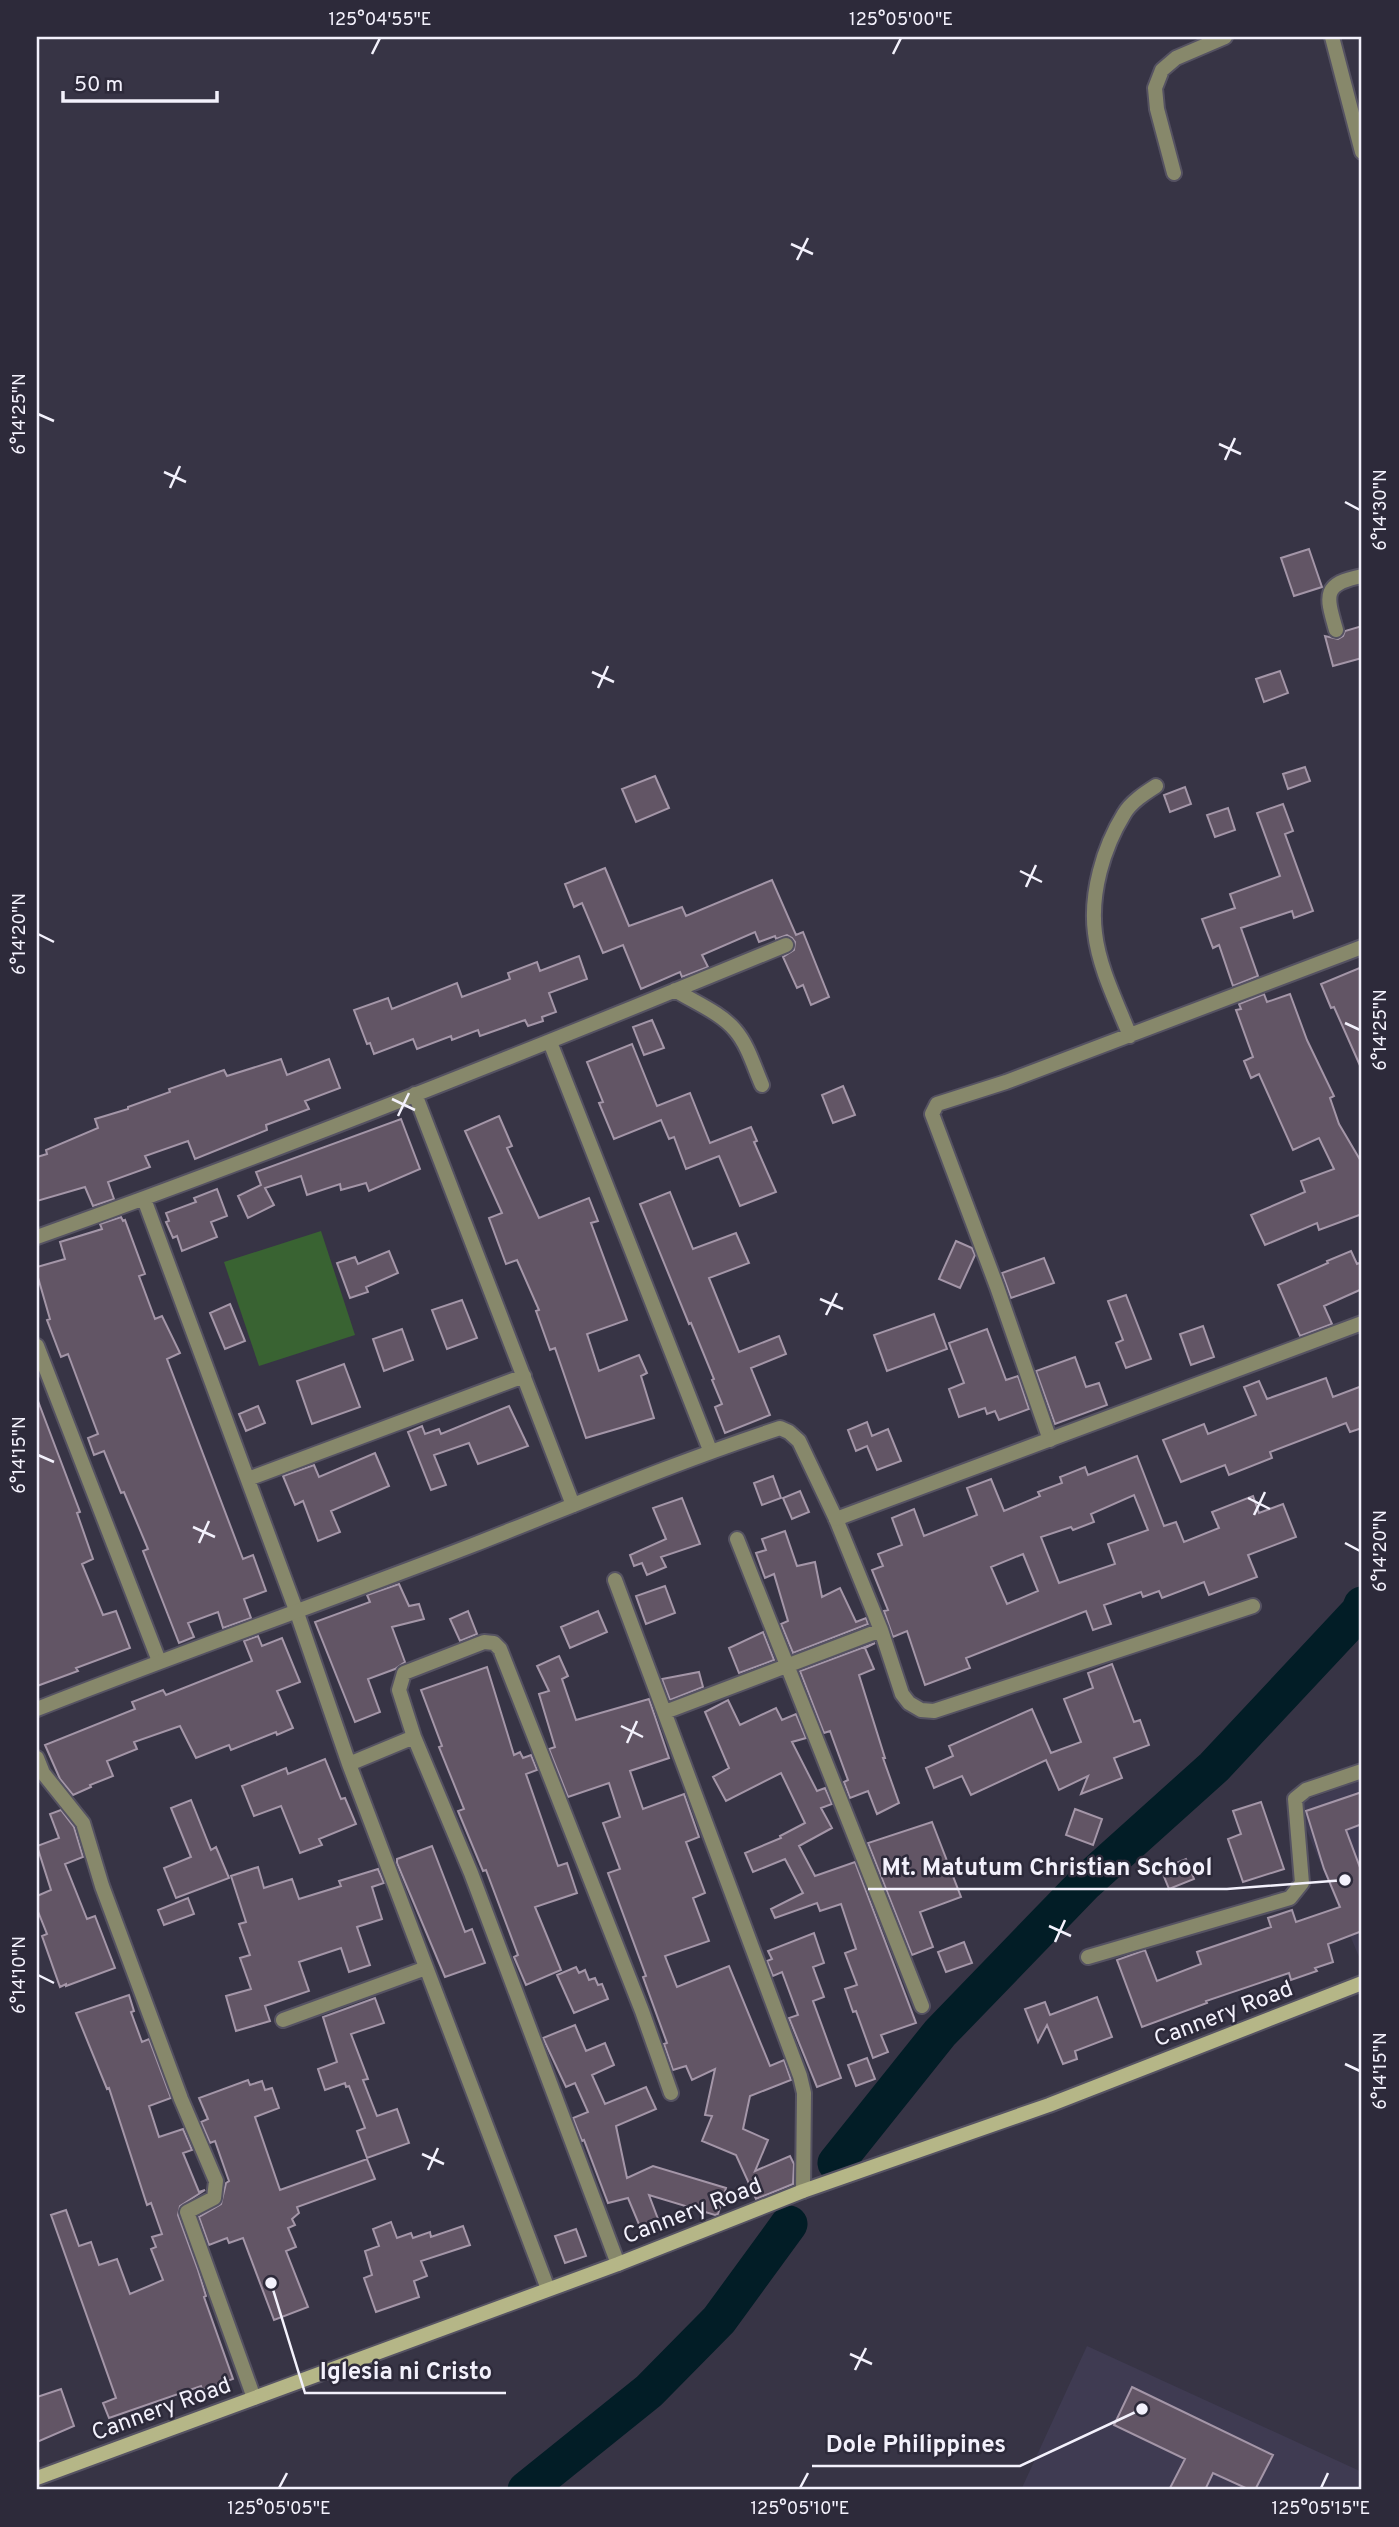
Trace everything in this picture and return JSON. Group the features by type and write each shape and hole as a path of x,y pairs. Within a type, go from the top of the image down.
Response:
{"main road":[{"name":"Cannery Road","path":"37,2478 618,2264 803,2191 1049,2105 1362,1983"}],"street":[{"path":"1174,173 1157,109 1155,88 1162,71 1176,58 1226,37"},
{"path":"1332,37 1362,152"},
{"path":"1336,630 1328,602 1329,593 1342,580 1362,576"},
{"path":"1130,1036 1101,960 1095,933 1095,894 1106,853 1125,812 1156,786"},
{"path":"37,1237 144,1199 551,1042 786,945"},
{"path":"1050,1440 932,1109 937,1104 1006,1082 1362,947"},
{"path":"676,990 723,1019 735,1030 746,1047 762,1085"},
{"path":"551,1042 710,1450"},
{"path":"415,1094 573,1505"},
{"path":"144,1199 296,1610 349,1764 548,2289"},
{"path":"836,1519 1362,1322"},
{"path":"37,1346 159,1661"},
{"path":"248,1479 524,1376"},
{"path":"37,1709 573,1505 710,1450 780,1427 799,1441 808,1459 836,1519 881,1630 902,1694 920,1710 934,1711 1253,1606"},
{"path":"737,1539 922,2006"},
{"path":"615,1580 800,2076 803,2093 803,2191"},
{"path":"665,1712 881,1630"},
{"path":"618,2264 471,1872 414,1737 399,1690 404,1674 484,1642 494,1643 504,1658 642,2011 671,2093"},
{"path":"349,1764 414,1737"},
{"path":"37,1758 43,1773 83,1823 102,1886 181,2099 216,2181 214,2198 187,2212 254,2398"},
{"path":"1088,1957 1290,1898 1302,1883 1295,1799 1306,1790 1362,1771"},
{"path":"283,2020 426,1969"}],"shaded area":[{"path":"1362,1780 1362,1956 1359,1957 1296,1804"},
{"path":"1087,2346 1362,2472 1362,2490 1021,2490"}],"green space":[{"path":"321,1231 355,1335 259,1366 224,1262"}],"building":[{"path":"1309,549 1322,587 1294,596 1281,558"},
{"path":"1362,626 1362,658 1333,666 1325,636 1338,639 1345,631"},
{"path":"1280,671 1288,693 1264,702 1256,679"},
{"path":"1305,767 1310,781 1288,789 1283,774"},
{"path":"655,776 669,808 636,822 622,789"},
{"path":"1185,787 1191,804 1170,812 1164,795"},
{"path":"1283,804 1293,831 1285,834 1313,911 1294,918 1292,911 1241,928 1258,976 1233,986 1219,945 1213,948 1202,919 1235,908 1230,894 1280,876 1257,813"},
{"path":"1228,808 1235,830 1215,837 1207,815"},
{"path":"605,868 629,926 682,907 686,916 772,880 796,935 803,932 829,997 811,1005 803,985 797,988 783,957 794,950 795,942 792,938 787,935 776,939 775,936 759,942 755,932 702,955 708,967 682,977 680,972 641,989 623,945 603,953 582,903 574,907 565,884"},
{"path":"579,956 587,979 549,993 556,1012 542,1017 543,1021 528,1026 525,1020 480,1036 478,1030 452,1040 451,1036 417,1049 413,1039 374,1054 370,1043 367,1044 354,1010 388,998 392,1009 457,983 462,997 510,979 508,973 537,962 540,971"},
{"path":"1362,967 1362,1070 1321,984"},
{"path":"1264,994 1267,1002 1290,994 1307,1040 1334,1096 1330,1098 1339,1124 1362,1163 1362,1214 1319,1230 1317,1223 1265,1245 1251,1215 1305,1192 1301,1181 1334,1169 1319,1138 1293,1150 1259,1074 1251,1078 1244,1061 1253,1057 1236,1010 1241,1009 1239,1004"},
{"path":"652,1020 664,1048 644,1055 633,1027"},
{"path":"632,1044 657,1106 690,1093 710,1143 751,1127 757,1141 754,1142 776,1192 740,1206 719,1156 686,1169 674,1137 669,1139 661,1120 614,1139 599,1103 603,1102 587,1062"},
{"path":"281,1059 287,1075 329,1059 340,1088 305,1101 309,1109 266,1125 267,1130 195,1159 188,1141 145,1156 150,1167 108,1182 114,1199 93,1206 85,1187 37,1201 37,1157 47,1154 46,1150 98,1128 95,1119 128,1109 170,1092 169,1089 224,1070 227,1076"},
{"path":"843,1086 855,1115 833,1123 822,1095"},
{"path":"499,1116 512,1146 507,1148 539,1218 589,1198 598,1221 591,1223 627,1320 587,1334 599,1371 639,1355 647,1373 641,1376 654,1418 586,1438 555,1348 550,1350 536,1311 539,1310 517,1260 506,1264 489,1218 502,1213 465,1131"},
{"path":"401,1119 420,1169 369,1191 366,1183 341,1190 340,1184 307,1195 301,1176 265,1188 274,1205 248,1218 238,1196 261,1185 256,1172"},
{"path":"217,1189 227,1216 211,1222 217,1237 182,1251 177,1236 173,1238 166,1222 169,1221 166,1213 196,1202 194,1198"},
{"path":"670,1192 693,1249 736,1233 749,1263 709,1278 739,1352 779,1336 786,1354 751,1368 770,1415 725,1433 715,1407 722,1404 712,1380 714,1379 640,1204"},
{"path":"121,1217 125,1220 145,1274 139,1276 155,1319 162,1316 180,1353 167,1359 243,1559 253,1555 266,1591 244,1599 251,1618 223,1628 218,1612 188,1623 194,1637 179,1643 143,1551 148,1549 124,1492 121,1493 104,1451 94,1455 88,1438 98,1434 68,1354 61,1357 47,1320 50,1319 37,1274 37,1267 65,1259 60,1242 102,1229 100,1224"},
{"path":"956,1241 972,1248 975,1255 960,1288 939,1279"},
{"path":"389,1251 398,1273 366,1287 368,1292 350,1298 337,1263 355,1257 358,1264"},
{"path":"1351,1251 1357,1264 1362,1262 1362,1289 1324,1306 1332,1324 1300,1336 1278,1285"},
{"path":"1044,1258 1054,1283 1011,1298 1002,1273"},
{"path":"1126,1295 1151,1359 1126,1368 1116,1343 1123,1340 1108,1301"},
{"path":"462,1300 477,1338 447,1349 432,1310"},
{"path":"230,1304 245,1341 225,1349 210,1313"},
{"path":"934,1314 947,1349 887,1371 874,1335"},
{"path":"1203,1326 1214,1357 1191,1365 1180,1334"},
{"path":"402,1329 413,1360 384,1371 373,1339"},
{"path":"987,1329 1006,1380 1018,1376 1029,1409 999,1420 995,1411 987,1414 985,1408 959,1417 949,1389 964,1383 949,1343"},
{"path":"1075,1357 1086,1387 1099,1383 1107,1405 1055,1424 1036,1371"},
{"path":"344,1364 360,1407 312,1424 297,1381"},
{"path":"1326,1378 1333,1397 1362,1386 1362,1428 1350,1432 1346,1423 1270,1452 1272,1458 1229,1475 1225,1465 1181,1482 1163,1440 1204,1424 1208,1434 1256,1415 1244,1387 1259,1381 1267,1399"},
{"path":"38,1401 80,1512 77,1513 93,1559 82,1564 103,1615 116,1611 130,1648 37,1686"},
{"path":"258,1406 265,1423 246,1431 239,1414"},
{"path":"509,1406 528,1446 478,1464 469,1443 434,1455 446,1485 431,1490 408,1432 422,1426 425,1434 439,1429 441,1434"},
{"path":"867,1422 872,1436 888,1429 901,1461 877,1470 867,1446 856,1451 848,1430"},
{"path":"375,1453 389,1486 331,1511 340,1532 318,1541 303,1501 295,1505 283,1476 314,1465 319,1477"},
{"path":"1137,1456 1164,1526 1176,1522 1184,1542 1219,1528 1212,1512 1253,1496 1259,1513 1283,1504 1296,1537 1248,1555 1257,1577 1209,1595 1204,1582 1162,1598 1159,1591 1143,1597 1141,1592 1104,1605 1111,1624 1093,1630 1086,1611 966,1658 970,1668 925,1685 907,1631 893,1637 884,1611 888,1610 872,1570 883,1566 878,1554 902,1545 892,1518 914,1509 924,1536 977,1515 967,1488 991,1479 1004,1511 1040,1496 1038,1492 1062,1483 1060,1477 1085,1467 1088,1475","holes":["1134,1495 1148,1530 1108,1544 1115,1564 1059,1583 1041,1537 1094,1522 1091,1514","1023,1554 1038,1591 1007,1604 991,1567"]},
{"path":"773,1476 781,1498 762,1505 754,1483"},
{"path":"800,1491 809,1512 792,1519 783,1498"},
{"path":"682,1498 700,1544 661,1557 666,1567 647,1575 642,1563 634,1566 630,1555 666,1539 653,1508"},
{"path":"785,1531 797,1566 815,1562 822,1597 840,1588 856,1622 866,1618 868,1624 793,1653 781,1624 788,1621 774,1574 765,1578 756,1553 766,1550 762,1539"},
{"path":"399,1584 409,1606 419,1604 424,1619 392,1627 405,1662 395,1669 368,1679 380,1712 355,1722 315,1622 370,1602 367,1595"},
{"path":"665,1586 675,1613 646,1624 636,1596"},
{"path":"468,1611 477,1634 460,1641 450,1619"},
{"path":"598,1611 607,1632 570,1648 561,1627"},
{"path":"763,1632 774,1660 739,1673 729,1648"},
{"path":"258,1636 262,1646 282,1638 300,1682 277,1691 293,1728 231,1750 229,1745 196,1758 180,1726 134,1742 137,1749 107,1761 113,1776 73,1795 60,1779 45,1745 135,1709 132,1702 163,1690 166,1695 252,1661 244,1641"},
{"path":"875,1643 865,1648 874,1669 859,1675 899,1803 877,1814 868,1791 850,1798 844,1782 848,1780 830,1731 824,1733 800,1671"},
{"path":"559,1656 568,1676 562,1679 576,1720 649,1699 669,1758 630,1771 643,1809 684,1794 699,1837 686,1842 705,1893 693,1898 709,1941 665,1956 677,1987 729,1966 770,2066 784,2060 791,2080 750,2096 743,2129 768,2140 755,2171 790,2156 794,2164 793,2184 756,2199 736,2155 702,2141 712,2116 705,2115 715,2069 692,2080 686,2066 673,2070 664,2044 667,2043 643,1977 646,1976 608,1873 620,1869 603,1823 620,1817 609,1783 568,1797 549,1749 555,1747 539,1694 549,1691 537,1666"},
{"path":"1112,1664 1134,1722 1140,1720 1149,1745 1114,1758 1122,1778 1081,1794 1088,1776 1059,1790 1046,1760 971,1795 962,1776 934,1788 926,1768 953,1756 949,1746 1032,1709 1051,1753 1081,1742 1064,1699 1093,1688 1088,1673"},
{"path":"487,1667 514,1755 520,1752 523,1758 531,1755 537,1770 526,1774 558,1866 567,1863 577,1893 535,1907 561,1970 526,1985 514,1957 518,1955 486,1870 483,1871 458,1811 464,1809 439,1747 442,1746 421,1690"},
{"path":"699,1672 703,1687 670,1700 662,1679"},
{"path":"728,1700 740,1725 776,1708 782,1720 796,1714 806,1738 792,1742 817,1791 825,1788 832,1804 821,1808 832,1828 799,1846 815,1876 855,1862 916,2023 881,2035 888,2052 873,2058 845,1989 857,1985 845,1953 856,1949 841,1904 820,1911 817,1903 775,1918 771,1909 803,1893 785,1859 753,1872 745,1853 781,1838 780,1836 805,1823 781,1773 726,1801 713,1777 729,1768 705,1712"},
{"path":"325,1759 341,1799 345,1798 356,1824 319,1839 322,1845 300,1853 281,1806 254,1816 242,1786 286,1768 288,1774"},
{"path":"1362,1792 1362,1824 1346,1830 1362,1873 1362,1931 1328,1944 1333,1962 1291,1980 1289,1973 1206,2001 1207,2003 1142,2027 1117,1960 1145,1950 1157,1981 1201,1964 1197,1952 1271,1927 1268,1918 1292,1910 1296,1922 1340,1907 1324,1869 1306,1811"},
{"path":"191,1800 211,1850 216,1847 229,1878 176,1898 164,1868 191,1857 171,1808"},
{"path":"1261,1802 1284,1869 1243,1882 1228,1839 1241,1834 1233,1811"},
{"path":"1075,1809 1102,1819 1093,1845 1066,1835"},
{"path":"61,1810 74,1827 83,1857 65,1864 87,1919 95,1916 115,1968 60,1987 42,1936 47,1934 37,1909 37,1896 51,1890 37,1846 59,1838 50,1814"},
{"path":"932,1822 961,1897 920,1912 933,1947 912,1955 868,1843"},
{"path":"432,1846 465,1932 472,1929 485,1963 445,1977 397,1863 397,1859"},
{"path":"1186,1859 1194,1879 1169,1889 1161,1869"},
{"path":"258,1867 264,1888 292,1879 299,1899 341,1886 339,1881 378,1869 384,1883 372,1887 382,1919 357,1927 370,1965 349,1972 341,1948 299,1962 309,1991 265,2006 270,2021 236,2031 226,1996 251,1989 240,1958 250,1955 239,1924 246,1922 231,1876"},
{"path":"188,1898 194,1914 164,1925 158,1910"},
{"path":"814,1933 824,1963 813,1967 824,1997 813,2001 841,2078 817,2087 789,2018 798,2015 782,1972 773,1976 767,1961 772,1959 768,1951"},
{"path":"964,1942 972,1963 946,1972 938,1952"},
{"path":"576,1967 579,1973 585,1970 589,1980 595,1978 598,1985 602,1984 608,1999 574,2013 557,1975"},
{"path":"129,1995 134,2011 131,2012 142,2042 149,2039 171,2098 149,2106 159,2137 183,2129 192,2150 183,2153 199,2192 205,2190 180,2206 178,2215 233,2379 202,2390 201,2386 109,2418 103,2403 116,2398 51,2215 66,2210 79,2246 91,2242 99,2265 117,2259 130,2294 163,2280 151,2249 156,2247 152,2237 162,2234 151,2203 147,2205 109,2088 107,2089 76,2013"},
{"path":"1097,1997 1112,2037 1075,2051 1077,2059 1063,2064 1047,2025 1038,2042 1025,2009 1045,2002 1050,2015"},
{"path":"375,1998 384,2023 351,2034 368,2079 363,2080 377,2116 397,2109 409,2143 367,2158 357,2131 365,2128 349,2086 346,2087 345,2083 325,2090 318,2069 337,2062 323,2017"},
{"path":"575,2025 586,2051 605,2043 614,2065 592,2075 605,2104 646,2087 656,2109 616,2126 627,2178 653,2166 726,2188 718,2214 649,2195 661,2227 643,2234 628,2198 608,2203 573,2118 588,2112 575,2083 566,2087 543,2038"},
{"path":"867,2058 875,2079 856,2086 848,2065"},
{"path":"248,2080 250,2085 262,2081 265,2090 272,2088 279,2108 255,2117 280,2190 367,2159 375,2179 297,2207 299,2213 292,2219 295,2225 288,2228 296,2247 286,2251 308,2307 274,2320 243,2238 229,2243 227,2238 209,2245 199,2217 221,2204 226,2183 229,2181 215,2141 210,2143 201,2122 208,2119 199,2098"},
{"path":"391,2222 397,2238 411,2233 413,2238 430,2232 431,2237 463,2226 470,2245 421,2261 427,2276 414,2281 419,2297 376,2312 364,2278 372,2275 365,2251 379,2246 373,2229"},
{"path":"576,2229 586,2256 565,2263 555,2236"},
{"path":"1132,2387 1273,2455 1255,2490 1213,2473 1205,2490 1169,2490 1185,2459 1114,2425"},
{"path":"61,2389 74,2426 37,2442 37,2397"}],"waterway":[{"path":"836,2163 940,2033 1085,1883 1214,1767 1359,1612 1362,1605"},
{"path":"526,2490 649,2391 719,2320 789,2224"}],"place":[{"name":"Mt. Matutum Christian School","path":"1345,1880"},
{"name":"Iglesia ni Cristo","path":"271,2283"},
{"name":"Dole Philippines","path":"1142,2409"}]}
